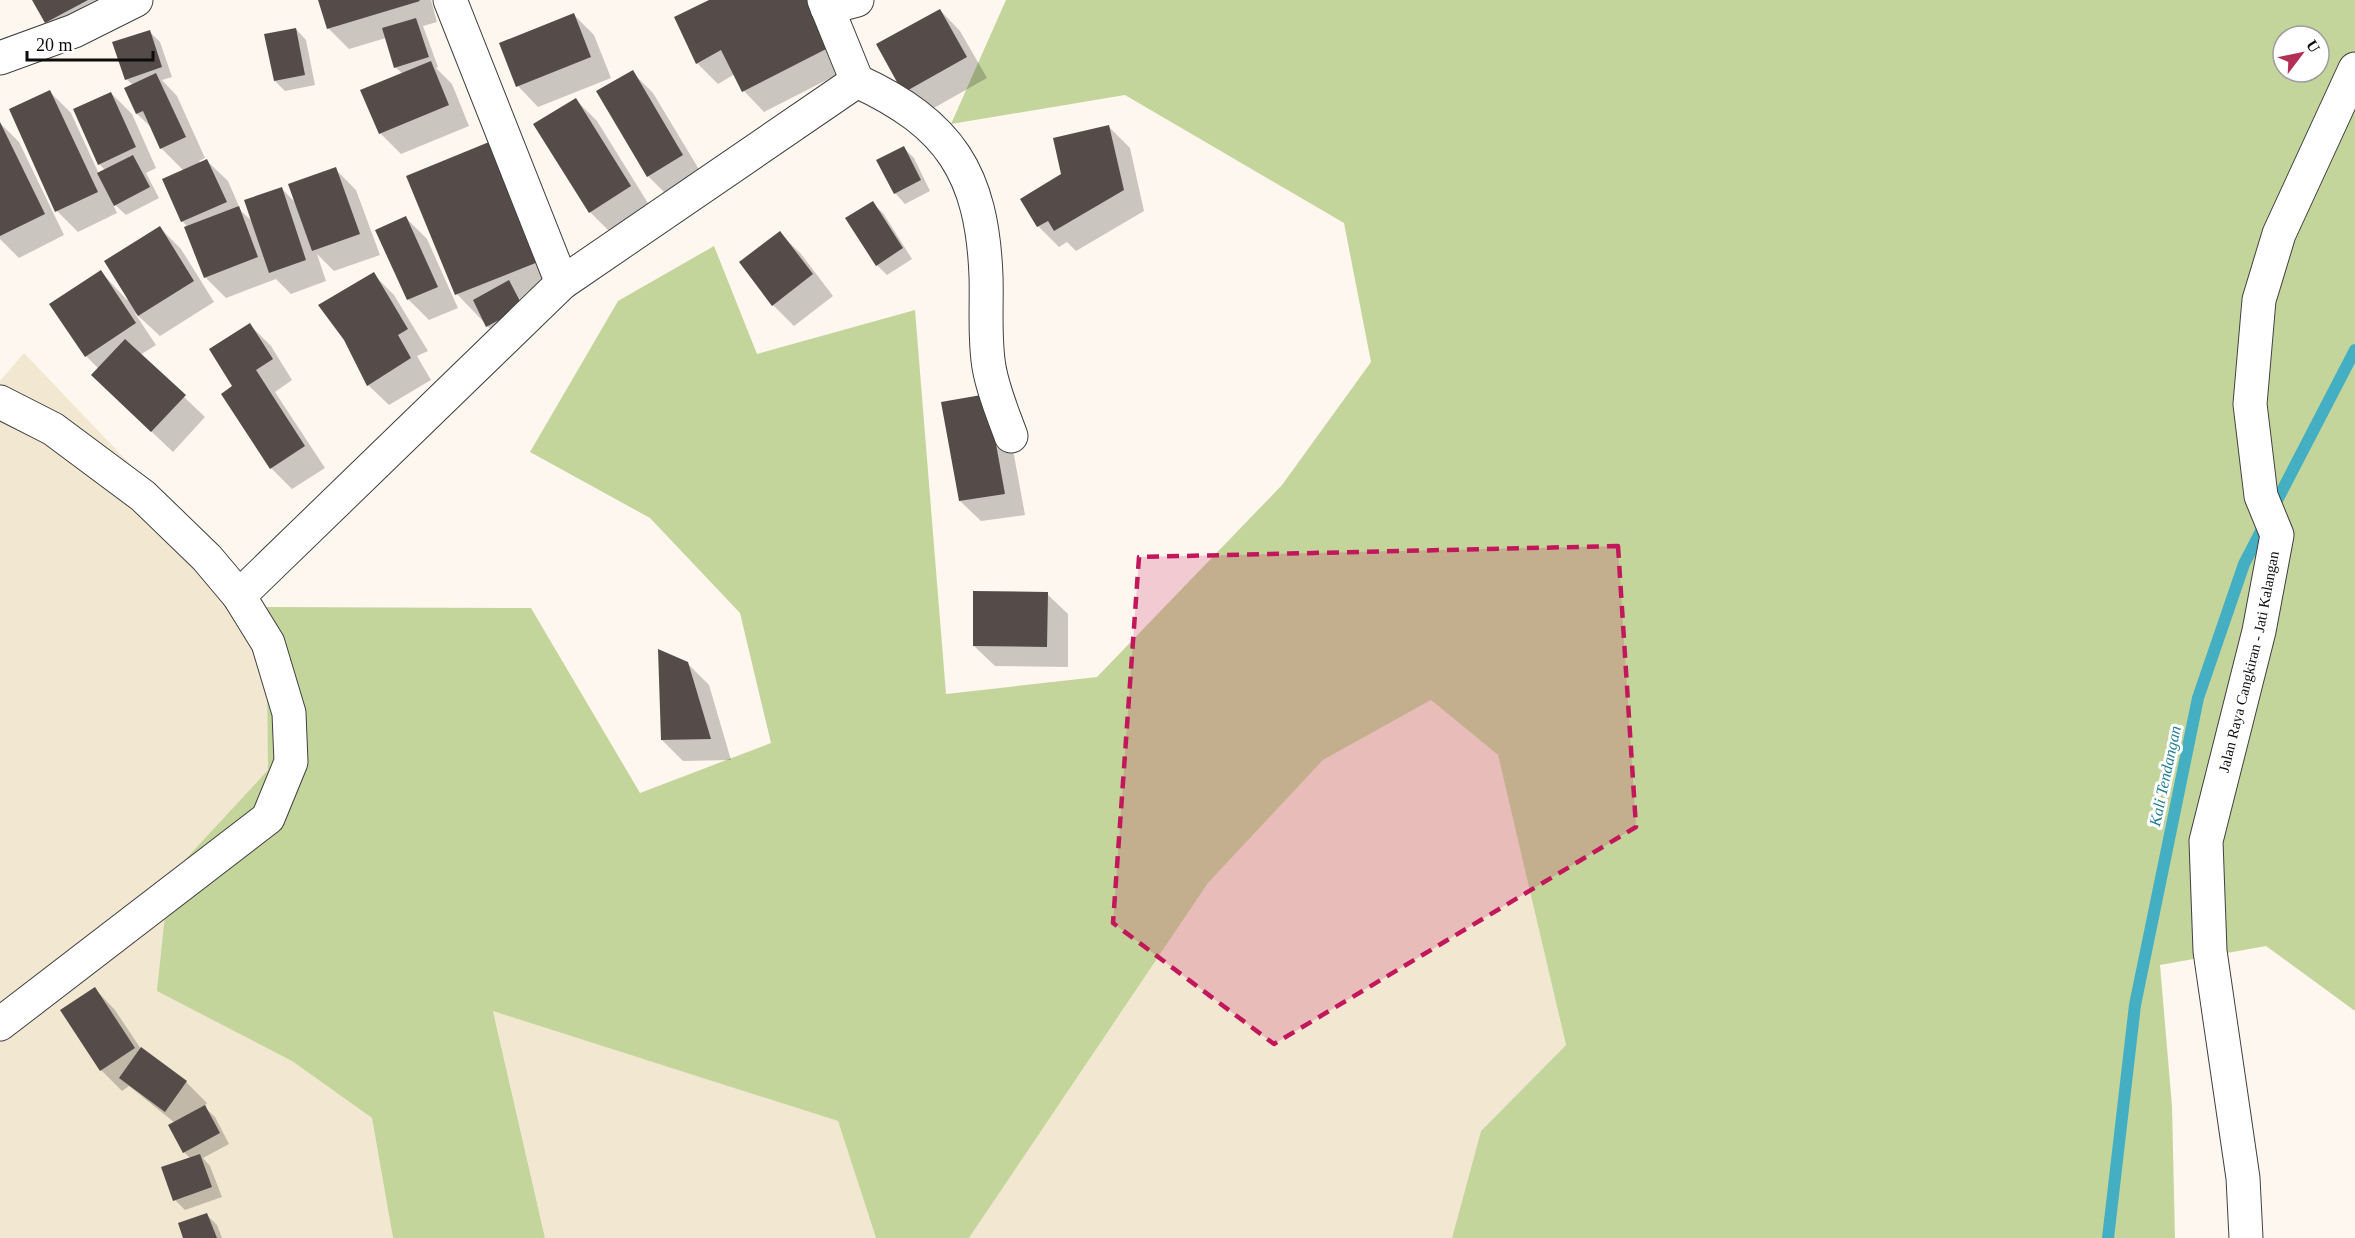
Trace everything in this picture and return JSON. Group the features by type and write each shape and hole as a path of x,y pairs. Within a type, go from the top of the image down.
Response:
{"street":[{"path":"0,58 74,31 136,0"},
{"path":"450,0 562,283"},
{"path":"836,3 857,81"},
{"name":"Jalan Raya Cangkiran - Jati Kalangan","path":"2246,1238 2242,1178 2210,951 2206,841 2259,631 2277,535 2261,496 2250,404 2259,300 2279,234 2355,69"},
{"path":"239,596 562,283 857,81"},
{"path":"857,81 888,95 928,122 952,150 967,175 984,239 989,366 997,399 1011,436"},
{"path":"0,402 53,429 142,496 207,558 239,596 268,644 289,714 291,762 268,818 0,1024"}],"highlighted area":[{"path":"1618,546 1636,827 1274,1044 1113,923 1139,557"}],"shaded area":[{"path":"24,353 266,607 268,770 169,877 292,1061 372,1118 393,1238 0,1238 0,381"},
{"path":"1431,700 1498,755 1566,1045 1481,1131 1452,1238 969,1238 1208,883 1323,760"},
{"path":"493,1010 838,1121 876,1238 545,1238"}],"green space":[{"path":"1006,0 2355,0 2355,1011 2266,946 2160,965 2172,1106 2175,1238 1452,1238 1481,1131 1566,1045 1498,755 1431,700 1323,760 1208,883 969,1238 876,1238 838,1121 493,1011 545,1238 393,1238 372,1118 292,1061 157,991 169,877 268,770 266,607 531,608 640,793 771,743 740,613 650,518 530,452 618,301 714,246 757,354 915,310 946,694 1097,677 1282,485 1371,362 1344,223 1125,95 951,124"}],"building":[{"path":"32,0 88,0 45,23"},
{"path":"318,0 419,0 420,1 327,29"},
{"path":"709,0 811,0 834,45 742,92 721,50 696,64 674,17"},
{"path":"940,9 967,57 903,93 876,44"},
{"path":"574,13 591,57 516,87 499,43"},
{"path":"416,18 429,57 394,68 382,28"},
{"path":"296,28 305,75 274,81 264,34"},
{"path":"150,30 162,67 125,80 112,42"},
{"path":"431,61 449,105 379,134 360,90"},
{"path":"633,70 683,155 647,177 596,91"},
{"path":"156,73 186,137 160,149 143,111 136,114 124,88"},
{"path":"50,90 98,192 55,212 9,109"},
{"path":"111,92 136,147 98,165 73,109"},
{"path":"576,98 631,186 589,213 533,124"},
{"path":"0,122 45,214 0,236"},
{"path":"1109,125 1124,190 1054,231 1048,221 1037,227 1020,199 1061,174 1053,138"},
{"path":"489,142 538,262 455,295 406,176"},
{"path":"904,146 921,180 894,194 876,160"},
{"path":"133,155 150,187 114,206 97,173"},
{"path":"207,159 227,202 181,222 162,179"},
{"path":"336,167 360,234 312,251 288,184"},
{"path":"282,187 306,260 269,273 244,200"},
{"path":"873,201 903,248 876,266 845,218"},
{"path":"239,206 258,257 204,278 184,227"},
{"path":"406,216 438,287 407,300 375,230"},
{"path":"160,226 194,281 138,316 104,261"},
{"path":"780,231 813,274 772,306 739,262"},
{"path":"101,270 136,323 85,357 49,304"},
{"path":"374,272 408,329 398,335 411,358 367,386 344,340 318,305"},
{"path":"509,280 523,307 486,327 473,300"},
{"path":"250,323 273,359 256,370 305,446 270,469 221,394 232,386 209,349"},
{"path":"125,339 186,395 151,432 91,375"},
{"path":"987,394 1005,494 959,501 941,402"},
{"path":"973,591 1048,592 1047,647 973,646"},
{"path":"658,649 688,662 711,739 661,740"},
{"path":"95,987 135,1048 100,1071 60,1010"},
{"path":"141,1047 187,1081 165,1112 119,1078"},
{"path":"205,1105 220,1133 183,1153 168,1125"},
{"path":"200,1154 212,1187 173,1201 161,1167"},
{"path":"207,1213 217,1238 183,1238 178,1223"}],"waterway":[{"name":"Kali Tendangan","path":"2108,1238 2135,1005 2198,698 2244,564 2355,350"}]}
